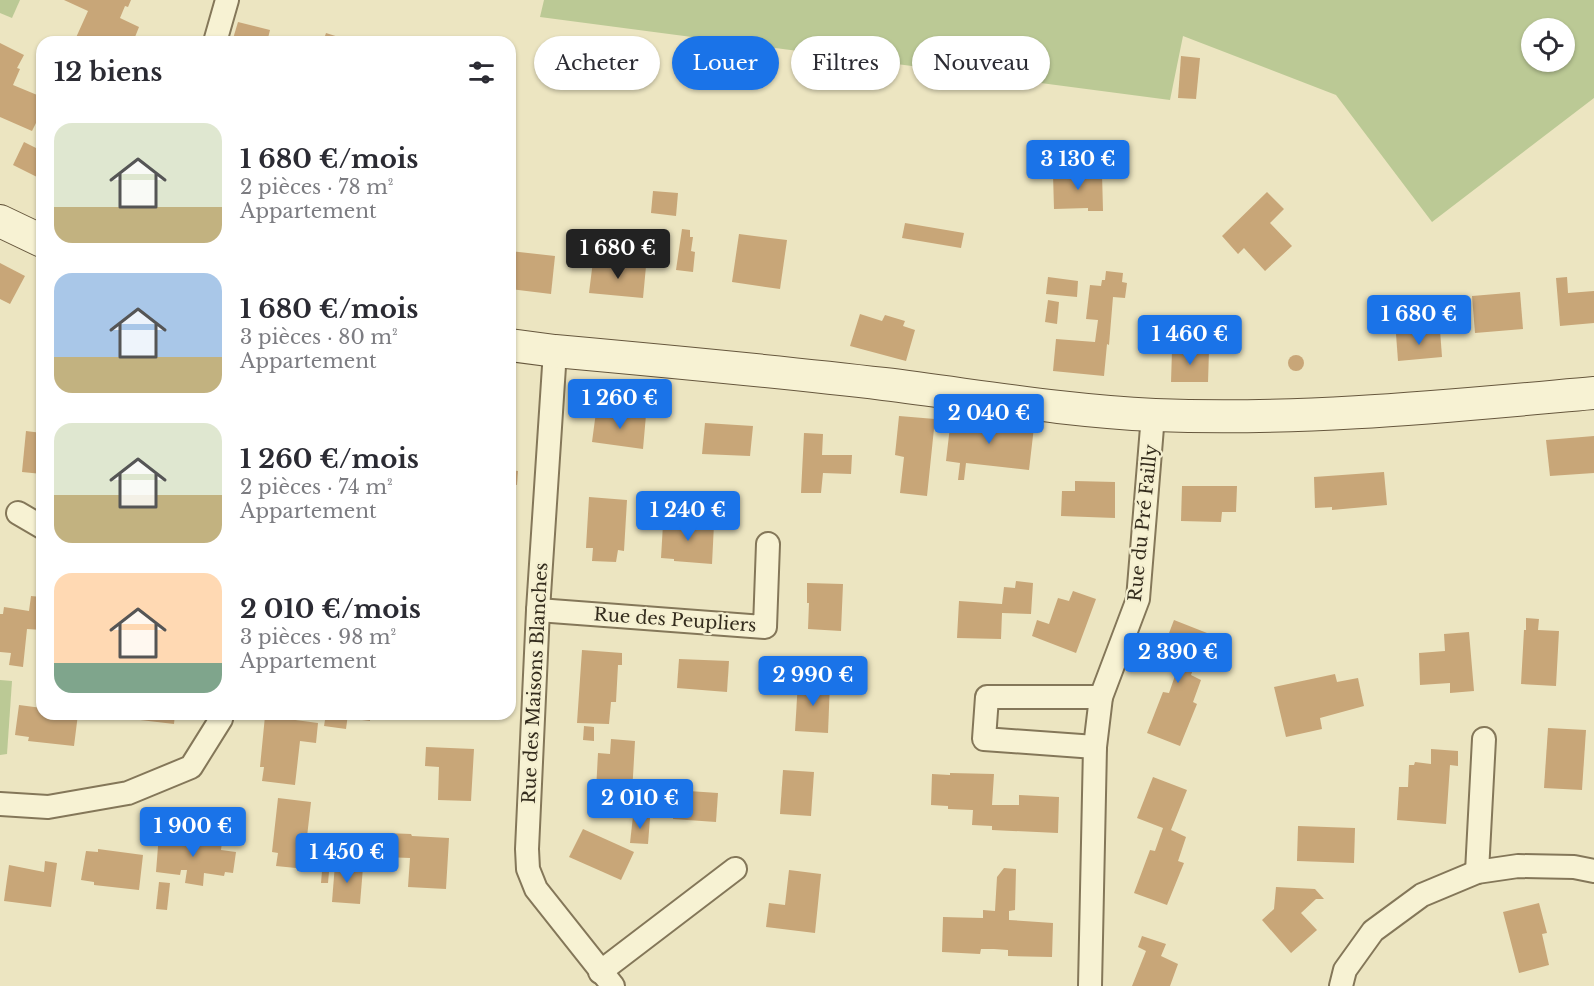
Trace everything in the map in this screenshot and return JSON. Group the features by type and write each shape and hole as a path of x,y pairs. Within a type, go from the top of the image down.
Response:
{"street":[{"path":"217,36 227,0"},
{"path":"0,221 36,238"},
{"path":"516,346 881,384 1038,405 1153,415 1283,416 1395,410 1594,393"},
{"name":"Rue des Maisons Blanches","path":"555,351 538,610 526,849 528,869 536,889 607,979"},
{"name":"Rue du Pré Failly","path":"1090,986 1095,747 1101,697 1138,599 1153,415"},
{"path":"18,513 36,524"},
{"name":"Rue des Peupliers","path":"538,610 765,627 768,544"},
{"path":"1095,747 984,739 987,697 1101,697"},
{"path":"0,804 48,807 128,794 191,767 220,720"},
{"path":"1477,872 1484,739"},
{"path":"1341,986 1345,970 1373,931 1422,895 1477,872 1518,866 1574,867 1594,871"},
{"path":"607,979 735,869"}],"green space":[{"path":"0,0 20,0 12,18 0,13"},
{"path":"544,0 1594,0 1594,98 1432,222 1336,95 1183,36 1170,100 1050,84 1050,36 912,36 912,66 900,64 900,36 791,36 791,50 779,48 779,36 684,36 540,17"},
{"path":"0,680 12,681 7,754 0,755"}],"building":[{"path":"64,0 131,0 128,7 125,6 120,18 139,27 135,36 77,36 88,11"},
{"path":"238,22 270,30 268,36 234,36"},
{"path":"0,43 24,55 17,68 20,69 13,85 36,95 36,123 32,131 0,117"},
{"path":"1181,56 1200,58 1196,99 1178,98"},
{"path":"24,142 36,148 36,176 13,165"},
{"path":"1102,173 1103,211 1088,211 1088,208 1054,209 1053,174"},
{"path":"653,191 678,193 676,216 651,213"},
{"path":"1267,192 1284,209 1270,223 1292,246 1265,271 1244,248 1238,254 1222,236"},
{"path":"905,223 964,233 961,248 902,238"},
{"path":"682,229 690,230 690,237 693,237 691,251 695,252 693,272 676,270"},
{"path":"739,234 787,240 780,289 732,282"},
{"path":"516,252 555,256 551,294 516,290"},
{"path":"593,261 646,266 643,298 589,293"},
{"path":"0,263 25,276 10,304 0,299"},
{"path":"1106,271 1123,273 1122,282 1127,283 1125,298 1113,297 1104,376 1053,371 1056,339 1095,342 1098,320 1086,319 1090,285 1101,286 1102,280 1105,280"},
{"path":"1048,277 1078,281 1077,297 1046,294"},
{"path":"1567,277 1568,293 1594,291 1594,323 1560,326 1556,278"},
{"path":"1520,292 1523,329 1475,333 1472,296"},
{"path":"1048,300 1059,302 1057,324 1045,322"},
{"path":"860,314 882,321 885,315 905,321 903,326 915,330 906,361 850,346"},
{"path":"1440,330 1442,357 1398,361 1396,334"},
{"path":"1172,350 1209,350 1208,382 1171,382"},
{"path":"1296,355 1304,363 1296,371 1288,363"},
{"path":"623,411 646,415 643,449 592,442 596,412 622,416"},
{"path":"899,416 935,419 927,496 900,493 904,457 895,455"},
{"path":"951,418 1034,427 1029,470 966,463 964,480 958,480 960,463 946,461"},
{"path":"705,423 753,426 750,456 702,454"},
{"path":"26,431 36,432 36,473 22,472"},
{"path":"804,433 823,434 822,455 852,455 851,474 823,473 821,493 801,493"},
{"path":"1594,436 1594,473 1550,476 1546,440"},
{"path":"1384,472 1387,505 1332,510 1332,507 1315,508 1314,477"},
{"path":"1075,481 1115,482 1115,518 1061,516 1062,491 1075,491"},
{"path":"1182,486 1237,486 1236,512 1222,512 1221,522 1181,521"},
{"path":"589,497 627,500 624,551 618,550 616,562 592,561 593,548 586,548"},
{"path":"677,522 714,524 712,564 661,558 663,524 677,524"},
{"path":"1016,581 1033,583 1031,614 1002,613 1001,639 957,638 959,601 1002,604 1004,587 1015,588"},
{"path":"807,583 843,584 841,631 808,629"},
{"path":"1073,591 1096,599 1076,653 1032,636 1037,620 1049,624 1058,598 1069,601"},
{"path":"31,596 36,596 36,630 27,629 23,667 9,665 11,653 0,652 0,614 3,614 4,607 29,611"},
{"path":"1526,618 1539,619 1538,630 1559,631 1556,686 1521,684"},
{"path":"1174,620 1207,633 1191,675 1201,680 1193,702 1197,704 1180,746 1147,733 1163,692 1169,693 1177,670 1158,662"},
{"path":"1469,632 1474,691 1450,693 1450,683 1420,685 1419,653 1445,651 1444,634"},
{"path":"582,650 622,653 622,665 618,665 616,702 611,702 609,724 577,723"},
{"path":"679,659 729,661 727,692 677,688"},
{"path":"1335,674 1337,682 1358,678 1364,706 1320,718 1322,729 1286,737 1274,687"},
{"path":"798,682 830,683 828,733 795,731"},
{"path":"19,705 36,707 36,720 77,720 74,746 28,741 29,737 15,735"},
{"path":"140,720 174,720 174,724"},
{"path":"265,720 318,723 316,743 300,741 295,785 262,781 264,767 260,767"},
{"path":"325,720 347,720 346,729 324,726"},
{"path":"584,726 594,727 594,741 583,740"},
{"path":"1548,728 1586,730 1582,790 1544,788"},
{"path":"611,739 635,741 632,794 596,791 598,753 610,754"},
{"path":"426,747 474,749 471,801 438,800 439,767 425,766"},
{"path":"1431,749 1458,751 1458,766 1450,765 1446,824 1397,820 1399,787 1408,787 1409,765 1414,765 1415,762 1431,764"},
{"path":"783,770 814,772 811,816 780,814"},
{"path":"950,773 994,774 992,805 1019,805 1019,795 1059,797 1058,833 992,830 992,826 972,825 973,810 948,809 948,806 931,805 932,774 950,775"},
{"path":"1153,777 1187,790 1171,830 1186,837 1178,861 1184,863 1167,905 1134,893 1150,850 1155,851 1163,828 1137,818"},
{"path":"674,790 718,793 716,822 673,819"},
{"path":"278,798 311,802 305,854 308,854 306,869 276,866 278,853 272,852"},
{"path":"633,816 650,818 648,844 630,843"},
{"path":"1298,826 1355,828 1354,863 1297,861"},
{"path":"583,829 634,852 621,880 569,857"},
{"path":"386,833 449,838 446,889 408,887 410,858 384,857"},
{"path":"159,834 222,842 221,850 236,852 233,873 225,872 224,876 204,873 203,886 185,883 187,870 181,870 180,875 156,872"},
{"path":"98,849 143,855 139,890 94,885 94,882 81,880 86,851 98,852"},
{"path":"45,861 57,863 51,907 4,901 9,865 44,872"},
{"path":"335,864 363,867 360,904 332,902"},
{"path":"1004,868 1016,869 1015,910 1009,911 1009,920 1053,923 1052,957 1008,956 1008,950 994,949 981,949 980,954 942,952 943,917 983,918 983,910 995,911 997,877"},
{"path":"789,870 821,874 815,933 766,927 769,903 785,905"},
{"path":"322,871 329,872 328,883 321,883"},
{"path":"159,882 170,883 167,910 156,909"},
{"path":"1276,887 1315,889 1324,899 1316,899 1301,913 1317,930 1291,953 1262,920 1274,909"},
{"path":"1539,903 1547,933 1542,934 1549,965 1519,973 1503,912"},
{"path":"1142,936 1166,944 1161,956 1178,964 1170,986 1132,986 1146,951 1138,947"}]}
